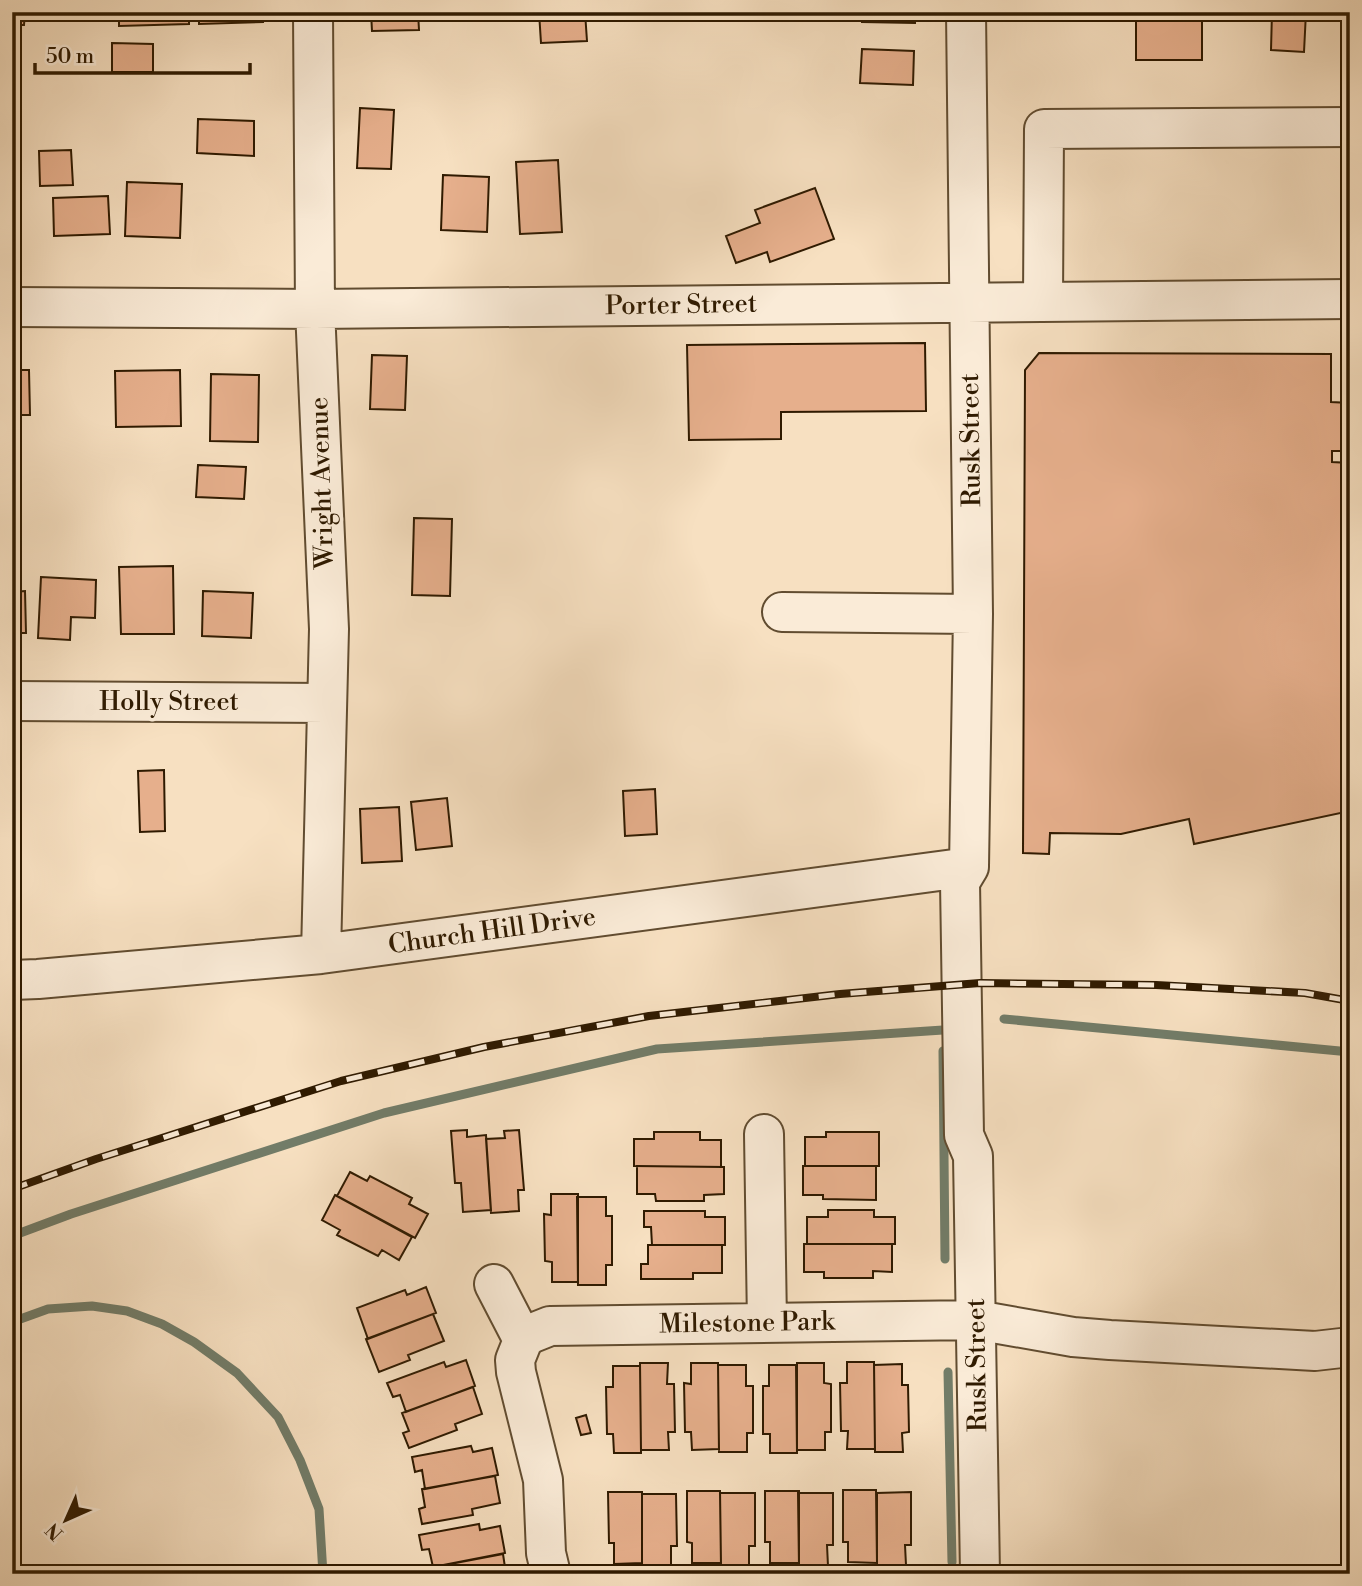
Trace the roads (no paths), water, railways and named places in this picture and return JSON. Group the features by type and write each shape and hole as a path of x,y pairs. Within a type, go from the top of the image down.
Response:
{"street":[{"name":"Wright Avenue","path":"313,12 315,309 329,629 321,954"},
{"name":"Rusk Street","path":"966,12 973,614 970,867 980,880 979,1141 974,1156 980,1574"},
{"path":"1043,302 1044,129 1350,127"},
{"name":"Porter Street","path":"12,307 315,309 1350,299"},
{"path":"782,612 973,614"},
{"name":"Holly Street","path":"12,701 326,703"},
{"name":"Church Hill Drive","path":"12,980 321,954 970,867"},
{"path":"764,1134 767,1323"},
{"path":"494,1284 523,1340 515,1360 516,1372 543,1480 546,1553 551,1574"},
{"name":"Milestone Park","path":"523,1340 530,1334 550,1326 976,1320 1110,1340 1315,1351 1350,1347"}],"waterway":[{"path":"1004,1019 1350,1052"},
{"path":"12,1236 71,1214 384,1113 657,1049 943,1030"},
{"path":"943,1051 945,1259"},
{"path":"12,1322 48,1309 92,1306 127,1311 162,1324 194,1342 237,1373 278,1417 300,1460 319,1509 323,1574"},
{"path":"948,1372 952,1562"}],"railway":[{"path":"12,1189 96,1159 341,1081 484,1047 649,1016 840,994 980,983 1156,985 1305,993 1350,1001"}]}
